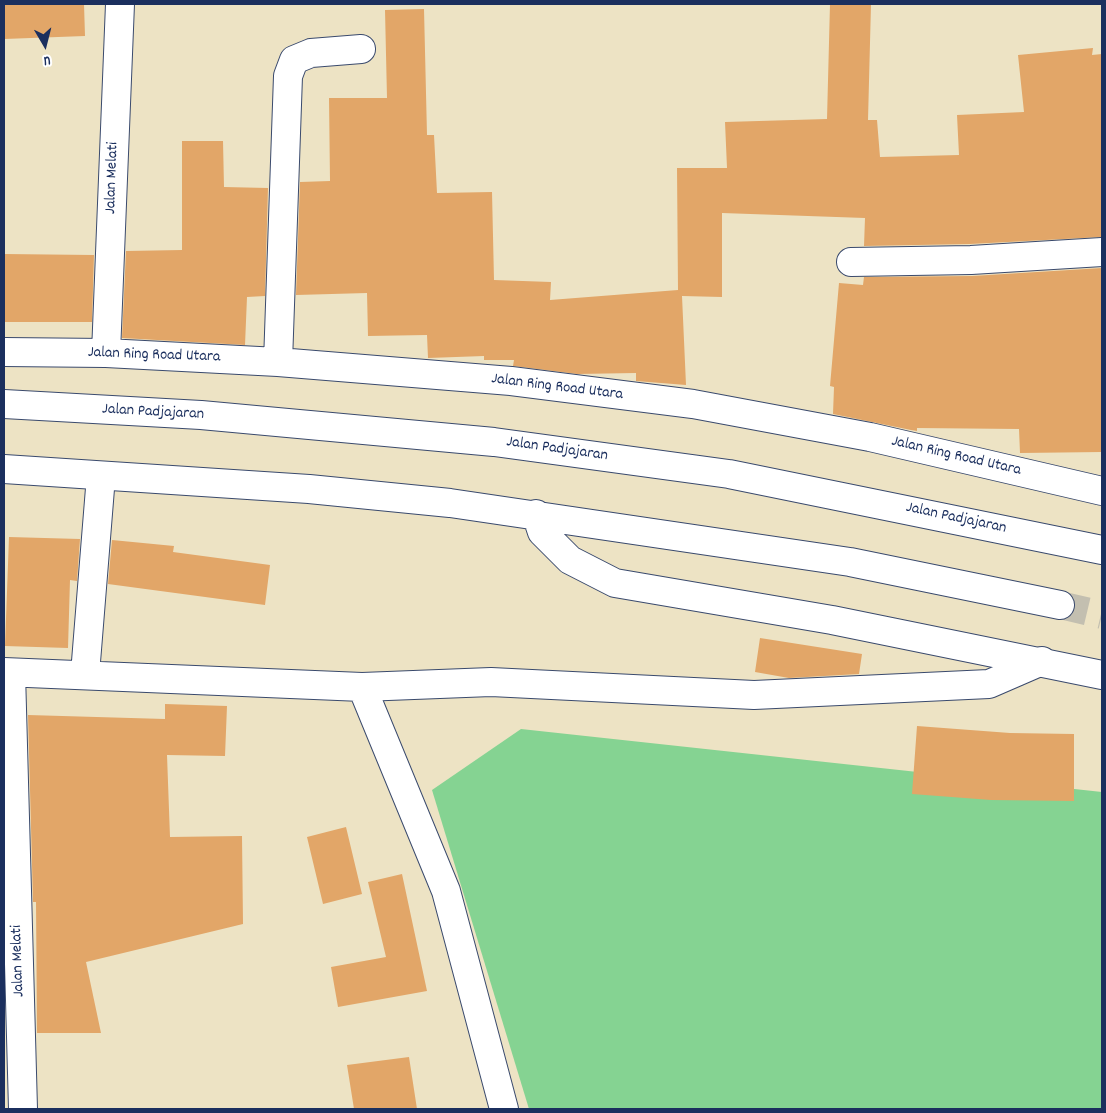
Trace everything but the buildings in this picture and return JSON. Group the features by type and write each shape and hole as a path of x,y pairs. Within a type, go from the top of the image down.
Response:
{"main road":[{"name":"Jalan Melati","path":"106,353 120,4"},
{"path":"278,362 288,76 294,60 311,53 361,49"},
{"path":"851,262 971,260 1102,252"},
{"name":"Jalan Ring Road Utara","path":"4,352 106,353 278,362 511,381 693,404 870,437 1102,491"},
{"name":"Jalan Padjajaran","path":"4,404 202,415 494,442 729,474 1102,550"},
{"path":"4,469 309,489 450,503 536,514 850,562 1060,605"},
{"path":"85,674 101,476"},
{"path":"536,514 542,532 570,560 615,583 842,622 1042,661 1102,675"},
{"path":"8,672 362,687 491,682 754,695 989,684 1042,661"},
{"name":"Jalan Melati","path":"8,672 12,1021 23,1109"},
{"path":"362,687 446,891 504,1109"}],"green space":[{"path":"521,729 1102,792 1102,1109 529,1109 432,790"}],"tunnel":[{"path":"1060,605 1102,615"}]}
